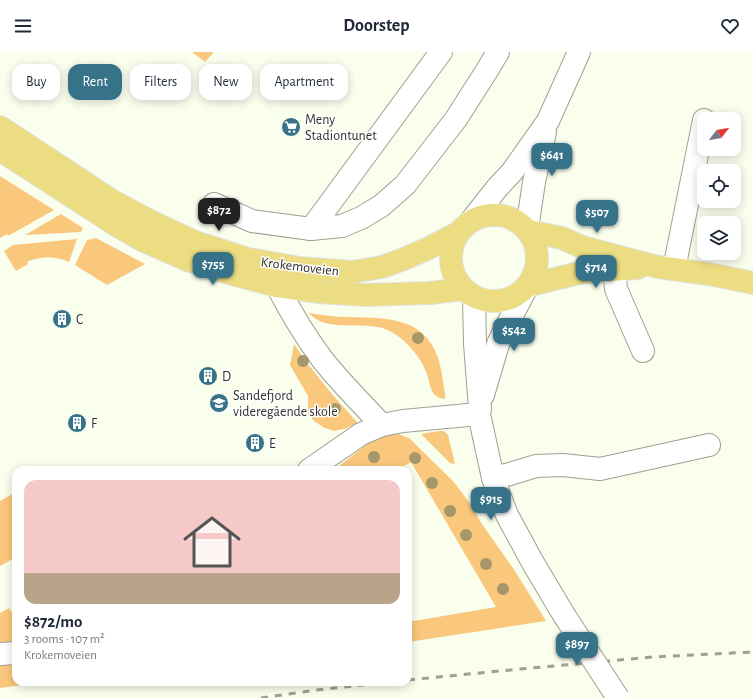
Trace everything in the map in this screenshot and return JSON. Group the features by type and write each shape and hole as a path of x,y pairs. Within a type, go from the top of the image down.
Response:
{"main road":[{"name":"Krokemoveien","path":"0,127 111,200 152,222 195,242 248,259 300,268 352,272 382,267 404,259 428,248 465,227"},
{"name":"Krokemoveien","path":"0,150 116,225 142,240 187,260 232,274 277,286 319,292 365,295 469,293"},
{"path":"614,263 528,286 516,296 502,301 492,302 469,293 456,279 451,266 451,249 465,227 487,214 505,215 528,230 562,238 614,263 709,274 753,283"},
{"path":"528,230 536,245 539,260 528,286"}],"street":[{"path":"311,229 441,52"},
{"path":"214,204 252,221 311,229 342,226 361,218 381,206 405,185 456,119 498,52"},
{"path":"465,227 512,172 548,121 580,52"},
{"path":"528,230 534,182 548,121"},
{"path":"666,268 697,147"},
{"path":"614,263 616,289 643,351"},
{"path":"277,286 288,307 323,359 348,390 382,425"},
{"path":"480,411 498,344 528,286"},
{"path":"469,293 475,344 480,411 493,478 507,515 534,563 564,615 618,698"},
{"path":"315,466 361,434 382,425 480,411"},
{"path":"493,478 536,466 564,465 600,469 709,445"},
{"path":"0,654 12,653"}],"shaded area":[{"path":"192,52 214,52 205,62"},
{"path":"0,176 54,210 8,236 7,234 0,238"},
{"path":"61,214 83,228 81,232 25,235"},
{"path":"96,238 145,264 107,285 75,265 87,240"},
{"path":"77,239 69,262 53,258 37,259 27,262 28,264 16,271 4,251 13,245"},
{"path":"309,313 339,317 395,320 416,329 425,336 435,350 442,374 445,399 434,394 427,374 418,357 410,346 395,334 378,327 341,325 323,322 315,319"},
{"path":"294,344 332,394 357,422 356,424 334,431 315,422 308,414 308,396 290,365"},
{"path":"444,431 448,435 455,464 450,463 421,434"},
{"path":"398,434 409,438 453,481 469,502 482,524 515,571 546,621 412,641 412,621 496,607 411,462 404,466 339,466 367,444 382,436"},
{"path":"12,494 12,559 0,566 0,501"},
{"path":"9,608 12,613 12,646 0,647 0,613"},
{"path":"12,662 12,686 15,686 0,688 0,663"}],"railway":[{"path":"412,680 653,657 753,652"},
{"path":"261,698 353,686"}],"place":[{"name":"Meny Stadiontunet","path":"291,127"},
{"name":"C","path":"62,319"},
{"name":"D","path":"208,376"},
{"name":"Sandefjord videregående skole","path":"219,403"},
{"name":"F","path":"77,423"},
{"name":"E","path":"255,443"}]}
